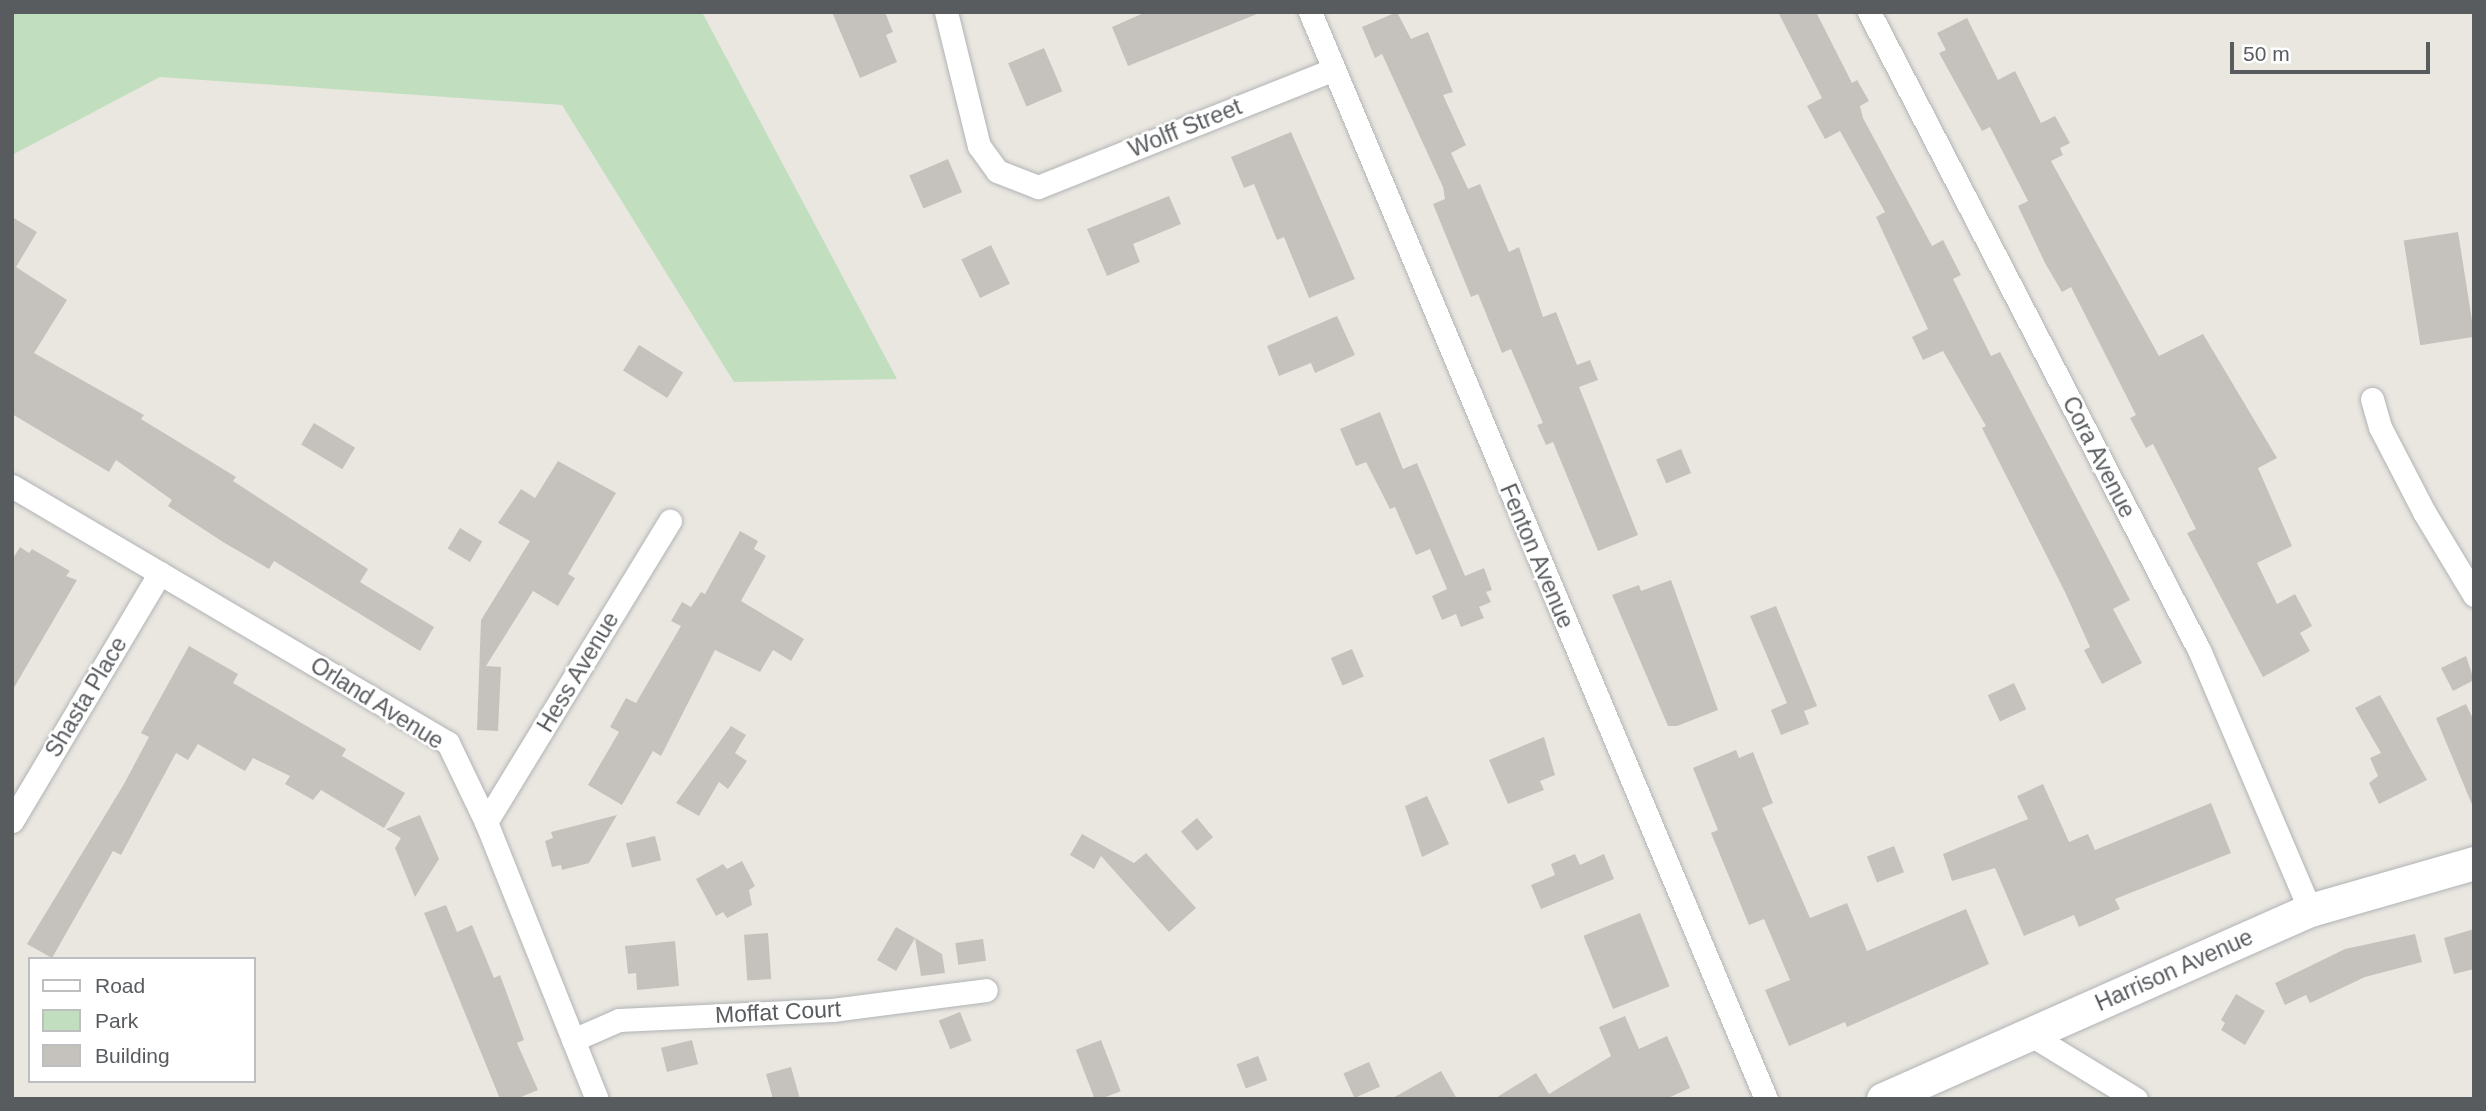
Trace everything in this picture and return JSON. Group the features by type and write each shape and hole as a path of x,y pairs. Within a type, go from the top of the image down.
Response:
{"main road":[{"name":"Harrison Avenue","path":"1883,1099 2310,909 2474,863"}],"street":[{"name":"Wolff Street","path":"946,12 979,146 997,172 1038,187 1332,70"},
{"name":"Fenton Avenue","path":"1310,12 1332,70 1766,1099"},
{"name":"Cora Avenue","path":"1869,12 2200,652 2310,909"},
{"path":"2372,399 2380,427 2418,500 2474,595"},
{"name":"Orland Avenue","path":"12,486 448,743 486,822 597,1099"},
{"name":"Hess Avenue","path":"486,822 670,522"},
{"name":"Shasta Place","path":"12,821 160,573"},
{"name":"Moffat Court","path":"573,1040 619,1020 832,1010 986,990"},
{"path":"2031,1035 2136,1099"}],"green space":[{"path":"12,12 702,12 897,379 734,382 562,105 160,77 12,155"}],"building":[{"path":"832,12 885,12 893,32 886,35 897,62 860,78"},
{"path":"1146,12 1257,14 1128,66 1112,27"},
{"path":"1397,12 1411,39 1428,32 1453,92 1443,95 1466,145 1451,153 1468,189 1480,184 1509,252 1519,247 1543,317 1556,312 1577,365 1590,360 1598,380 1579,387 1638,535 1598,551 1553,442 1546,445 1537,425 1543,423 1511,349 1502,353 1478,294 1471,297 1433,204 1445,199 1443,187 1382,54 1375,58 1362,27"},
{"path":"1778,12 1816,12 1852,83 1857,80 1869,101 1860,106 1863,118 1932,246 1943,240 1961,275 1953,279 1991,356 2000,352 2130,600 2113,609 2142,663 2102,684 2084,650 2090,647 2065,592 1982,428 1986,426 1943,351 1923,360 1912,337 1928,329 1876,217 1885,212 1840,131 1825,139 1807,106 1822,98"},
{"path":"1967,18 1998,80 2015,71 2041,123 2055,116 2070,143 2060,148 2063,155 2051,161 2159,356 2203,334 2277,458 2258,468 2292,546 2257,563 2277,604 2295,594 2312,626 2300,633 2310,651 2263,677 2187,533 2196,529 2153,444 2146,448 2130,418 2136,415 2071,287 2062,292 2045,263 2018,206 2028,201 1990,127 1982,131 1939,53 1946,50 1937,33"},
{"path":"1044,48 1062,91 1026,107 1008,63"},
{"path":"1291,132 1355,279 1309,298 1284,237 1277,240 1254,184 1244,188 1231,157"},
{"path":"948,159 962,192 923,209 909,175"},
{"path":"1169,196 1181,224 1133,244 1140,262 1107,276 1087,229"},
{"path":"12,217 37,232 16,267 67,300 34,353 144,415 141,419 236,477 233,481 368,569 360,582 434,627 420,651 274,561 269,569 223,542 168,506 172,500 116,460 109,472 12,414"},
{"path":"2458,232 2474,337 2420,345 2404,241"},
{"path":"991,245 1010,284 980,298 961,259"},
{"path":"1337,316 1355,355 1315,373 1311,363 1279,376 1267,346"},
{"path":"639,345 683,373 667,398 623,370"},
{"path":"1380,412 1403,469 1417,463 1465,576 1484,568 1492,590 1486,592 1491,602 1479,607 1484,618 1461,627 1456,614 1442,620 1432,596 1447,589 1430,549 1416,555 1395,507 1390,509 1366,462 1356,466 1340,429"},
{"path":"314,423 355,448 342,469 301,444"},
{"path":"1681,449 1691,473 1666,483 1656,460"},
{"path":"558,461 616,493 568,574 575,578 558,606 533,591 486,666 501,667 498,731 477,730 481,620 530,541 498,523 521,489 535,498"},
{"path":"460,528 482,541 470,562 448,549"},
{"path":"740,531 758,541 754,549 766,556 741,601 804,639 791,661 773,650 760,672 715,650 661,756 653,751 622,805 588,785 619,732 610,727 626,698 636,703 681,626 671,621 682,602 691,607 701,592 705,594"},
{"path":"20,547 29,553 32,549 70,571 66,576 77,580 12,691 12,560"},
{"path":"1671,580 1718,710 1677,726 1668,726 1612,595 1639,585 1641,591"},
{"path":"1776,606 1817,706 1804,711 1809,724 1781,735 1771,710 1787,703 1750,616"},
{"path":"189,646 238,674 233,683 346,749 342,756 405,793 384,828 321,790 313,800 285,784 290,776 253,758 245,771 198,744 188,760 176,753 121,855 113,851 50,957 27,944 124,784 149,737 141,733"},
{"path":"1352,649 1364,677 1343,686 1331,658"},
{"path":"2466,656 2474,680 2453,691 2441,668"},
{"path":"2014,683 2026,709 2000,722 1988,695"},
{"path":"2380,695 2427,780 2379,804 2369,783 2378,776 2370,758 2381,753 2355,708"},
{"path":"2466,704 2474,721 2473,807 2436,718"},
{"path":"731,726 746,735 735,753 747,761 728,789 719,782 699,816 676,803"},
{"path":"1544,737 1555,775 1540,781 1544,790 1508,804 1489,760"},
{"path":"1736,750 1739,758 1753,752 1773,803 1762,808 1810,918 1847,903 1867,951 1966,909 1989,964 1847,1027 1845,1022 1789,1046 1765,990 1790,980 1764,919 1749,925 1711,833 1718,830 1693,768"},
{"path":"2043,784 2069,842 2088,834 2095,850 2211,803 2231,853 2115,899 2120,909 2079,927 2074,915 2024,936 1995,868 1952,881 1943,854 2028,819 2017,796"},
{"path":"1427,796 1449,844 1422,857 1405,806"},
{"path":"420,815 439,859 415,897 395,848 401,838 386,829"},
{"path":"617,815 589,863 562,870 561,865 552,867 545,841 553,838 551,832"},
{"path":"1197,818 1213,837 1197,851 1181,831"},
{"path":"1082,834 1134,863 1146,853 1196,908 1169,932 1101,856 1094,869 1070,855"},
{"path":"655,836 661,860 632,868 626,843"},
{"path":"1894,846 1904,872 1877,883 1867,856"},
{"path":"1575,854 1580,865 1604,854 1614,879 1541,909 1531,885 1555,875 1551,864"},
{"path":"742,861 755,886 749,890 752,905 727,918 723,912 716,916 696,879 723,864 727,869"},
{"path":"446,905 457,932 472,925 494,978 500,975 524,1040 517,1043 538,1090 516,1099 500,1099 424,913"},
{"path":"1640,913 1670,986 1613,1009 1583,936"},
{"path":"896,927 915,938 896,971 877,960"},
{"path":"2474,929 2474,969 2454,974 2444,938"},
{"path":"768,933 771,979 747,981 744,935"},
{"path":"2415,934 2422,962 2365,977 2310,1003 2306,995 2285,1005 2275,983 2345,949"},
{"path":"915,938 942,954 945,973 921,976"},
{"path":"983,939 986,961 958,965 955,943"},
{"path":"675,941 679,986 637,990 636,973 628,974 625,946"},
{"path":"2236,994 2265,1011 2245,1045 2221,1030 2225,1023 2221,1020"},
{"path":"960,1012 972,1041 950,1049 939,1021"},
{"path":"1625,1016 1639,1049 1667,1036 1690,1088 1666,1099 1494,1099 1536,1073 1549,1094 1611,1056 1599,1027"},
{"path":"692,1040 698,1064 667,1072 661,1048"},
{"path":"1101,1040 1121,1091 1095,1099 1076,1050"},
{"path":"1258,1056 1267,1080 1246,1089 1237,1064"},
{"path":"1369,1062 1380,1087 1354,1098 1343,1073"},
{"path":"791,1067 800,1099 773,1099 766,1074"},
{"path":"1441,1071 1457,1099 1391,1099"}]}
